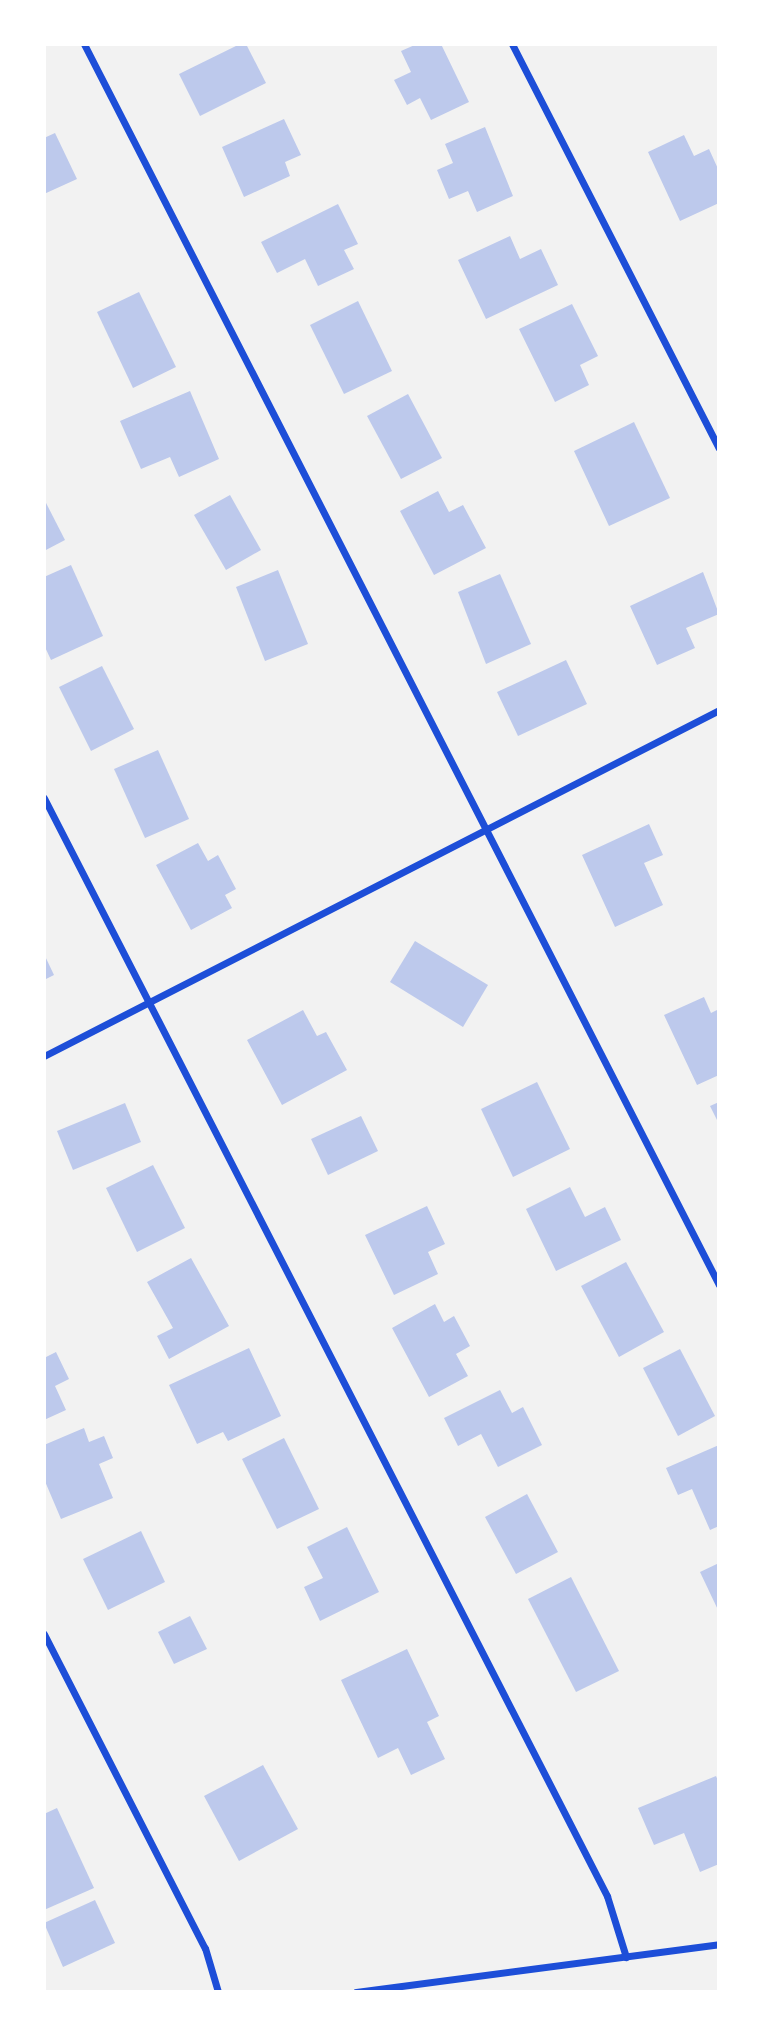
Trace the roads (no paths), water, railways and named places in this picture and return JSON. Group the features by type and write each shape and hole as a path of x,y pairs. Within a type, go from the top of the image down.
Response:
{"street":[{"path":"84,44 719,1285"},
{"path":"512,44 719,447"},
{"path":"44,1056 719,710"},
{"path":"44,798 607,1896 626,1957"},
{"path":"44,1634 205,1948 218,1992"},
{"path":"356,1992 719,1944"}]}
